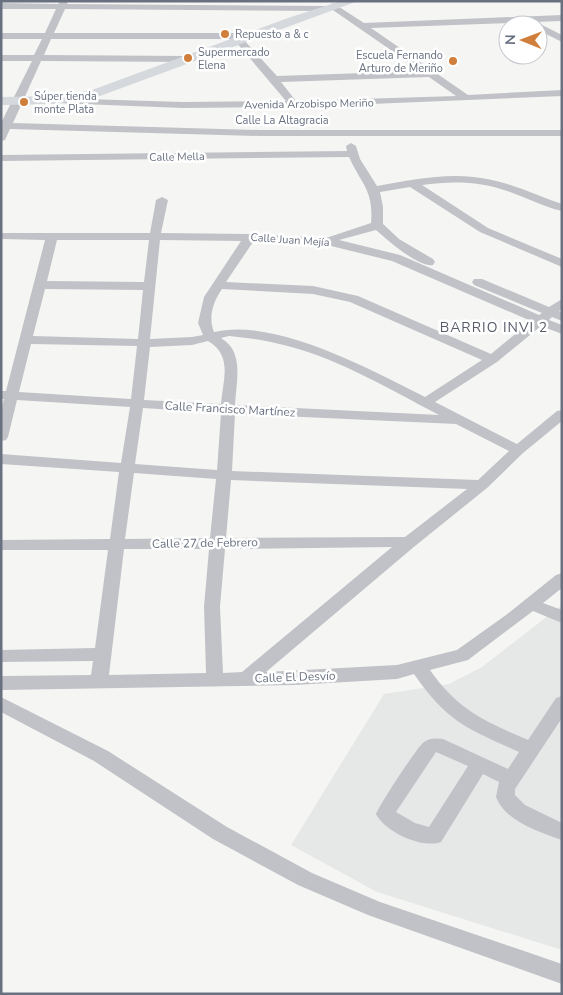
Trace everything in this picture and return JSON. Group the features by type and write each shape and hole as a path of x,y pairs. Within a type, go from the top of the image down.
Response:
{"main road":[{"path":"1,101 56,100 95,93 329,7 353,1"}],"street":[{"path":"1,138 5,126 50,36 63,4"},
{"path":"1,6 63,4 288,4 329,7 362,26 466,98"},
{"path":"548,18 562,18"},
{"path":"362,26 498,20"},
{"path":"548,31 562,39"},
{"path":"1,36 243,38 295,106"},
{"path":"1,58 188,60"},
{"path":"274,79 430,74"},
{"name":"Avenida Arzobispo Meriño","path":"56,100 181,105 295,106 562,93"},
{"name":"Calle La Altagracia","path":"5,126 222,132 340,132 350,134 562,133"},
{"path":"319,240 349,235 377,225 377,200 374,190 361,172 353,154 350,134"},
{"name":"Calle Mella","path":"1,158 353,154"},
{"path":"374,190 443,180 478,180 493,183 562,208"},
{"path":"413,184 484,230 562,263"},
{"path":"99,682 116,544 137,404 155,236 162,200"},
{"name":"Calle Juan Mejía","path":"377,225 407,249 430,262 550,317 562,330"},
{"name":"Calle Juan Mejía","path":"1,236 155,236 319,240 396,258 550,317"},
{"path":"1,436 7,395 12,390 52,236"},
{"path":"215,680 212,607 224,475 231,357 222,344 210,337 204,323 210,297 250,238"},
{"path":"220,284 334,293 354,299 492,359"},
{"path":"40,286 150,286"},
{"path":"426,402 492,359 550,317 562,303"},
{"path":"26,340 143,343 192,341 229,332 278,339 320,352 366,372 518,450"},
{"name":"Calle Francisco Martínez","path":"7,395 137,404 458,420"},
{"path":"246,679 409,542 482,485 518,450 562,414"},
{"path":"1,459 128,470 482,485"},
{"name":"Calle 27 de Febrero","path":"1,545 409,542"},
{"name":"Calle El Desvío","path":"1,683 295,678 397,672 462,655 562,579"},
{"path":"531,604 562,617"},
{"path":"1,656 102,654"},
{"path":"418,666 436,693 465,718 531,749"},
{"path":"562,703 506,787 505,795 508,803 521,812 562,832"},
{"path":"1,704 101,756 162,794 220,834 306,879 375,910 539,968 562,974"},
{"path":"479,764 434,836 427,837 420,834 390,820 386,814 388,808 430,747 436,745 443,746 511,779"}],"shaded area":[{"path":"562,605 562,950 377,892 291,845 384,694 449,684 482,667"}],"place":[{"name":"Repuesto a & c","path":"225,34"},
{"name":"Supermercado Elena","path":"188,58"},
{"name":"Escuela Fernando Arturo de Meriño","path":"453,61"},
{"name":"Súper tienda monte Plata","path":"24,102"}],"district":[{"name":"BARRIO INVI 2","path":"494,327"}]}
